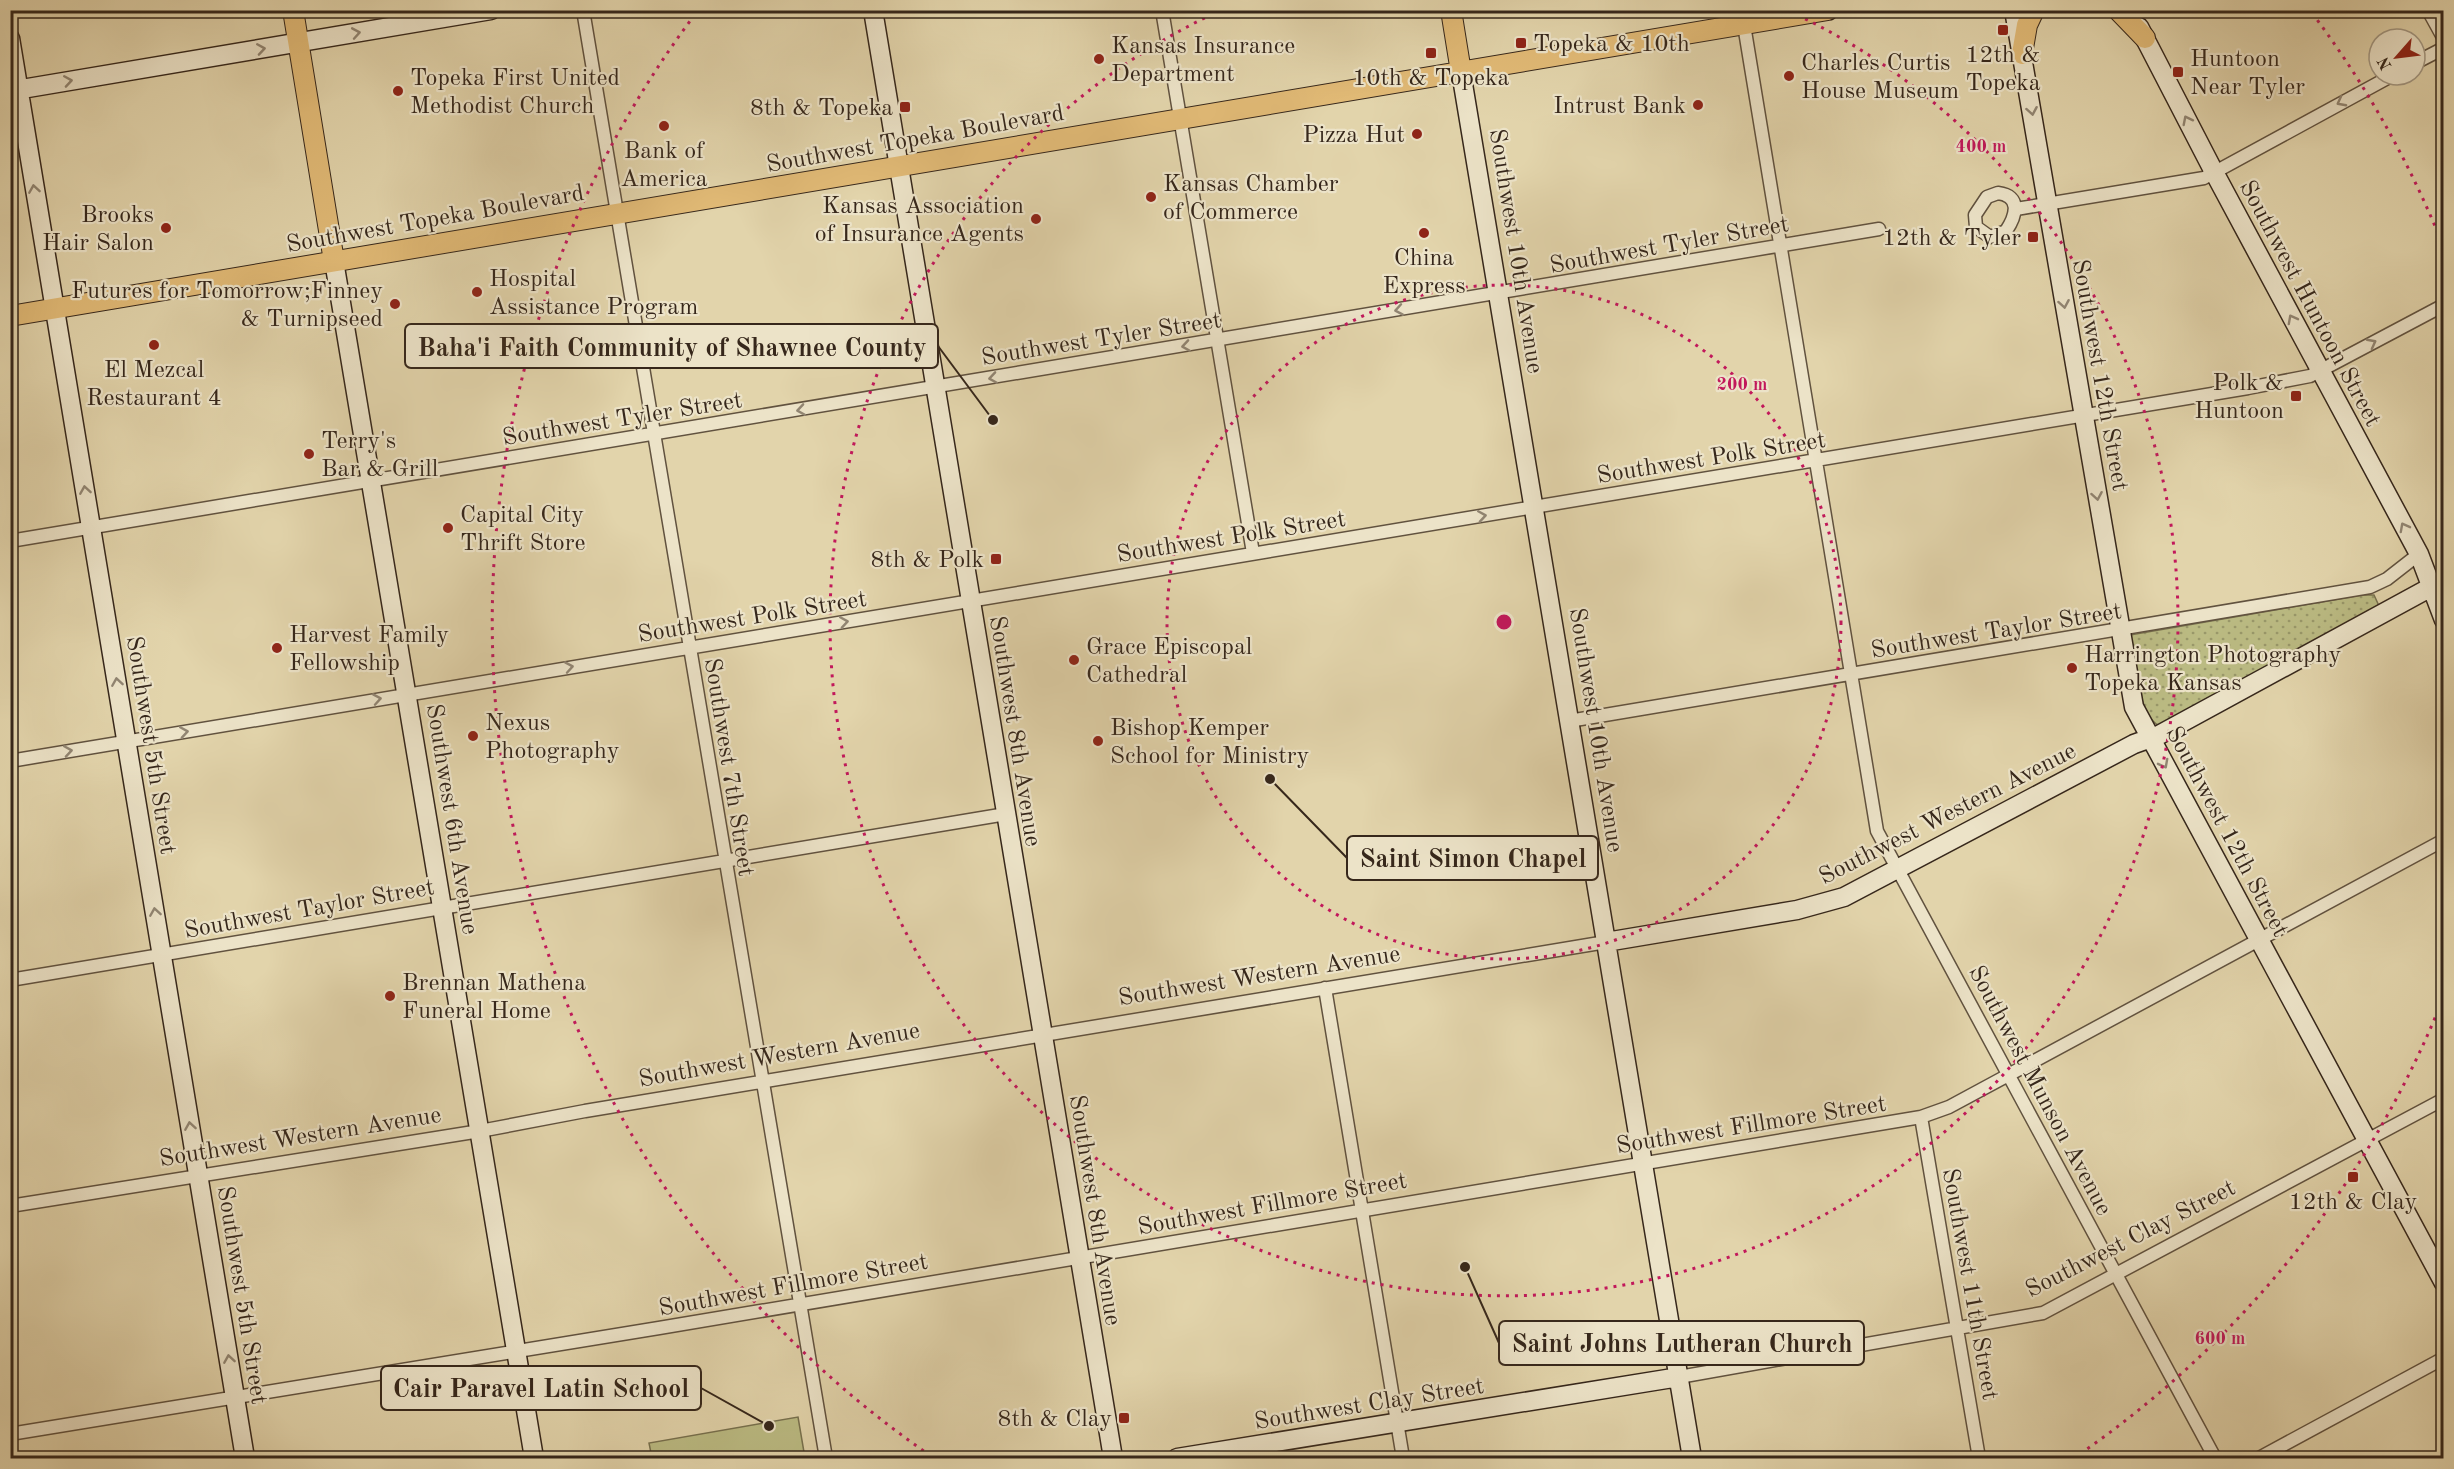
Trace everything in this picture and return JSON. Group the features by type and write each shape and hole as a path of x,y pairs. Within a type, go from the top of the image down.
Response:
{"main road":[{"name":"Southwest 6th Avenue","path":"293,10 534,1458"},
{"path":"15,90 491,10"},
{"name":"Southwest 8th Avenue","path":"873,10 1113,1458"},
{"name":"Southwest 10th Avenue","path":"1451,10 1692,1458"},
{"name":"Southwest Topeka Boulevard","path":"10,316 1828,10"},
{"name":"Southwest 12th Street","path":"2014,10 2134,707 2444,1283"},
{"path":"2022,54 2027,24 2034,10"},
{"path":"2118,10 2145,38"},
{"name":"Southwest Huntoon Street","path":"2131,10 2320,371 2437,583 2444,620"},
{"name":"Southwest 5th Street","path":"10,38 15,90 55,308 245,1458"},
{"name":"Southwest Western Avenue","path":"1606,942 1828,903 2149,736 2167,731 2437,583"},
{"name":"Southwest Clay Street","path":"1177,1458 1679,1377"}],"street":[{"name":"Southwest 7th Street","path":"583,10 761,1082 826,1458"},
{"path":"1162,10 1253,553"},
{"path":"2428,10 2444,39"},
{"path":"1744,25 1874,820 1881,840 1897,869"},
{"path":"2427,57 2444,48"},
{"path":"2016,209 2204,178 2371,87"},
{"name":"Southwest Tyler Street","path":"10,541 1879,229"},
{"name":"Southwest Polk Street","path":"10,761 2084,416 2310,376 2444,305"},
{"name":"Southwest Taylor Street","path":"1569,721 2121,631 2370,587 2387,579 2419,554"},
{"name":"Southwest Taylor Street","path":"10,980 442,906 1006,814"},
{"name":"Southwest Fillmore Street","path":"10,1434 1921,1117 1949,1107 2444,840"},
{"name":"Southwest Munson Avenue","path":"1897,869 2215,1458"},
{"name":"Southwest Western Avenue","path":"10,1206 480,1131 761,1082 1606,942"},
{"path":"1325,988 1403,1458"},
{"name":"Southwest Clay Street","path":"1679,1377 2043,1313 2444,1099"},
{"name":"Southwest 11th Street","path":"1921,1117 1979,1458"},
{"path":"2259,1458 2444,1358"}],"green space":[{"path":"2362,595 2374,595 2379,606 2164,724 2158,725 2151,719 2141,698 2130,635"},
{"path":"798,1417 805,1458 652,1458 649,1443"}],"place":[{"name":"12th & Topeka","path":"2003,30"},
{"name":"Topeka & 10th","path":"1521,43"},
{"name":"10th & Topeka","path":"1431,53"},
{"name":"Kansas Insurance Department","path":"1099,59"},
{"name":"Huntoon Near Tyler","path":"2178,72"},
{"name":"Charles Curtis House Museum","path":"1789,76"},
{"name":"Topeka First United Methodist Church","path":"398,91"},
{"name":"Intrust Bank","path":"1698,105"},
{"name":"8th & Topeka","path":"905,107"},
{"name":"Bank of America","path":"664,126"},
{"name":"Pizza Hut","path":"1417,134"},
{"name":"Kansas Chamber of Commerce","path":"1151,197"},
{"name":"Kansas Association of Insurance Agents","path":"1036,219"},
{"name":"Brooks Hair Salon","path":"166,228"},
{"name":"China Express","path":"1424,233"},
{"name":"12th & Tyler","path":"2033,237"},
{"name":"Hospital Assistance Program","path":"477,292"},
{"name":"Futures for Tomorrow;Finney & Turnipseed","path":"395,304"},
{"name":"El Mezcal Restaurant 4","path":"154,345"},
{"name":"Polk & Huntoon","path":"2296,396"},
{"name":"Baha'i Faith Community of Shawnee County","path":"993,420"},
{"name":"Terry's Bar & Grill","path":"309,454"},
{"name":"Capital City Thrift Store","path":"448,528"},
{"name":"8th & Polk","path":"996,559"},
{"name":"Harvest Family Fellowship","path":"277,648"},
{"name":"Grace Episcopal Cathedral","path":"1074,660"},
{"name":"Harrington Photography Topeka Kansas","path":"2072,668"},
{"name":"Nexus Photography","path":"473,736"},
{"name":"Bishop Kemper School for Ministry","path":"1098,741"},
{"name":"Saint Simon Chapel","path":"1270,779"},
{"name":"Brennan Mathena Funeral Home","path":"390,996"},
{"name":"12th & Clay","path":"2353,1177"},
{"name":"Saint Johns Lutheran Church","path":"1465,1267"},
{"name":"8th & Clay","path":"1124,1418"},
{"name":"Cair Paravel Latin School","path":"769,1426"}]}
